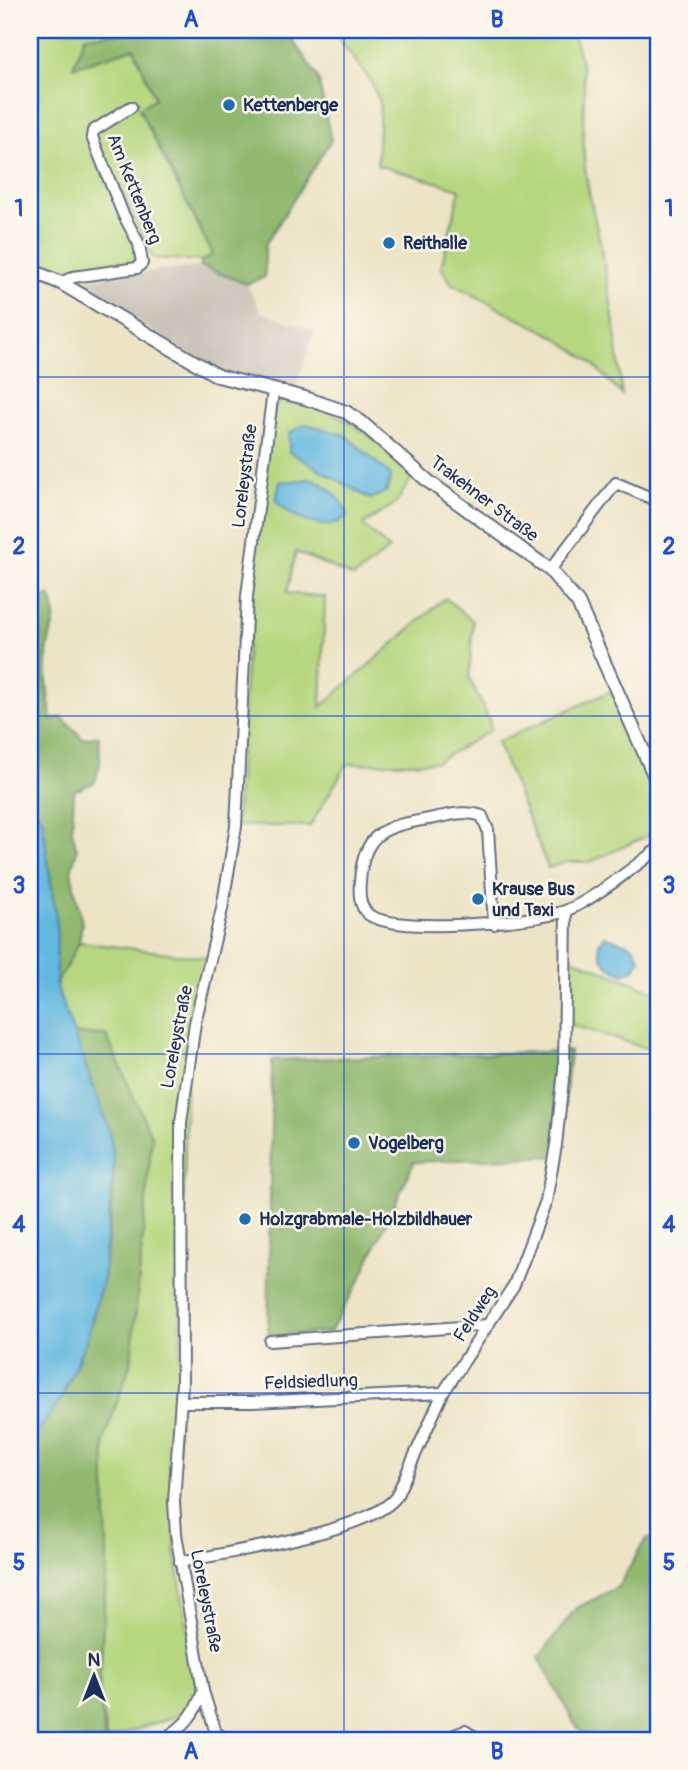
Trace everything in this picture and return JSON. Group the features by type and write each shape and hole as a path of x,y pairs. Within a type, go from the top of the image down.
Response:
{"street":[{"name":"Am Kettenberg","path":"61,283 73,277 137,268 142,263 139,244 123,214 92,137 93,131 98,127 131,107"},
{"name":"Trakehner Straße","path":"30,270 61,283 218,376 324,404 361,422 428,481 550,570 578,603 657,779"},
{"name":"Loreleystraße","path":"221,1739 203,1691 180,1562 174,1502 181,1402 182,1100 236,826 247,596 273,391"},
{"path":"550,570 616,483 658,501"},
{"path":"494,924 488,830 482,816 463,813 393,825 376,834 362,860 359,897 364,911 373,919 426,924 494,924 566,911 658,849"},
{"name":"Feldweg","path":"180,1562 332,1528 388,1508 407,1477 443,1394 514,1285 546,1201 553,1167 564,1070 566,911"},
{"path":"270,1341 488,1325"},
{"name":"Feldsiedlung","path":"181,1402 252,1402 443,1394"},
{"path":"162,1740 179,1730 190,1718 203,1691"},
{"path":"441,1740 465,1731 480,1740"}],"shaded area":[{"path":"201,266 247,284 261,312 315,331 295,389 222,375 78,284 83,279"}],"green space":[{"path":"30,30 163,30 85,36 73,67 134,48 155,98 139,109 213,255 201,261 153,258 95,137 86,135 138,250 139,259 133,266 69,275 30,260"},
{"path":"163,30 286,30 318,78 331,140 265,245 265,277 247,284 201,266 201,261 213,254 139,108 155,98 134,48 73,67 85,36"},
{"path":"332,30 571,30 582,65 585,167 608,287 622,395 590,361 552,335 452,284 441,267 460,189 377,165 380,103 370,80"},
{"path":"294,400 313,405 345,420 373,439 413,476 396,503 363,525 389,549 354,577 296,552 287,593 325,597 321,707 445,598 473,621 469,678 489,719 491,730 436,762 347,764 310,826 236,826 253,553 273,414 279,401","holes":["345,435 391,475 370,499 290,452"]},
{"path":"50,595 54,617 46,670 52,720 62,717 83,739 99,736 100,763 95,782 74,791 72,831 77,850 71,871 82,924 79,942 56,985 57,925 42,818 30,806 30,606"},
{"path":"611,691 658,795 658,831 590,862 567,862 548,868 497,742"},
{"path":"79,942 210,958 187,1068 175,1551 200,1707 107,1740 99,1688 107,1562 104,1440 131,1362 144,1221 106,1035 74,1034 56,985"},
{"path":"569,957 658,993 658,1052 569,1024"},
{"path":"74,1034 106,1035 152,1137 131,1362 104,1440 107,1562 99,1688 105,1740 30,1740 30,1443 62,1397 87,1338 103,1278 114,1164 109,1130"},
{"path":"570,1051 560,1156 414,1162 360,1280 330,1332 268,1336 272,1060"},
{"path":"658,1538 658,1740 589,1740 574,1723 539,1657 576,1608 618,1587 646,1539"}],"water":[{"path":"306,424 345,435 391,475 387,491 371,499 289,452 289,433"},
{"path":"313,479 335,494 348,515 340,521 320,525 291,514 276,501 280,482"},
{"path":"30,806 42,818 57,925 56,985 109,1130 114,1164 103,1278 87,1338 62,1397 30,1443"},
{"path":"605,936 633,946 640,959 635,969 624,974 605,963 599,943"}],"waterway":[{"path":"30,632 41,615"}],"place":[{"name":"Kettenberge","path":"229,105"},
{"name":"Reithalle","path":"389,243"},
{"name":"Krause Bus und Taxi","path":"478,899"},
{"name":"Vogelberg","path":"354,1143"},
{"name":"Holzgrabmale-Holzbildhauer","path":"245,1219"}]}
